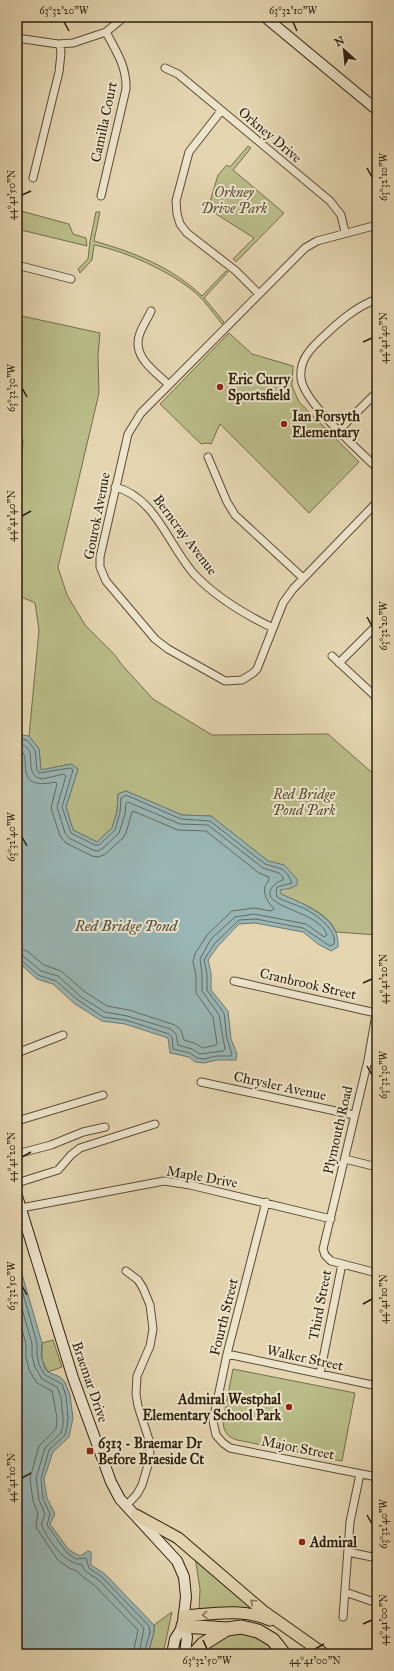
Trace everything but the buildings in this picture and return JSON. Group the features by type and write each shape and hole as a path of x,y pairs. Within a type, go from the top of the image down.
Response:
{"highway":[{"path":"183,1621 227,1629 241,1627 258,1631 273,1640 284,1654"},
{"path":"194,1654 203,1644 227,1629"}],"main road":[{"path":"265,17 377,110"},
{"name":"Braemar Drive","path":"17,1196 73,1378 111,1482 120,1499 165,1547 181,1568 186,1586 183,1621 187,1637 185,1654"},
{"path":"136,1515 178,1538 283,1627 324,1654"},
{"path":"183,1621 231,1613 250,1614 268,1619 283,1627"},
{"name":"Braemar Drive","path":"172,1654 175,1639 183,1621"}],"street":[{"path":"17,38 60,44 88,39 106,32 124,17"},
{"name":"Camilla Court","path":"101,196 126,89 122,61 106,32"},
{"path":"33,178 59,72 61,53 60,44"},
{"name":"Orkney Drive","path":"165,68 178,74 334,205 341,215 345,232"},
{"path":"221,111 189,152 176,201 177,214 180,224 188,233 236,271 259,294"},
{"name":"Gourok Avenue","path":"377,225 345,232 317,241 305,248 168,384 142,413 128,434 100,557 101,571 109,585 155,639 168,650 226,681 237,681 247,677 257,669 272,628 284,603 303,578 377,502"},
{"path":"17,265 71,279"},
{"path":"377,299 346,315 309,349 302,365 301,377 304,389 309,396 339,430 377,468"},
{"path":"151,311 139,335 140,351 148,366 168,384"},
{"path":"339,430 377,392"},
{"path":"208,457 234,515 303,578"},
{"name":"Berncray Avenue","path":"116,487 126,490 143,501 183,559 201,580 242,613 272,628"},
{"path":"339,663 377,625"},
{"path":"332,656 377,698"},
{"name":"Cranbrook Street","path":"234,981 376,1011"},
{"name":"Plymouth Road","path":"342,1264 331,1261 325,1255 323,1249 368,1060 376,1011"},
{"path":"17,1053 63,1035"},
{"path":"368,1060 377,1062"},
{"name":"Chrysler Avenue","path":"200,1082 354,1115"},
{"path":"17,1121 103,1094"},
{"path":"17,1183 58,1170 71,1155 80,1148 155,1124"},
{"path":"17,1154 52,1145 83,1132 104,1127"},
{"path":"345,1159 377,1167"},
{"name":"Maple Drive","path":"21,1208 164,1181 176,1182 266,1202 331,1219"},
{"name":"Fourth Street","path":"218,1438 213,1421 227,1354 266,1202"},
{"path":"342,1264 377,1273"},
{"name":"Third Street","path":"320,1374 342,1264"},
{"path":"126,1271 138,1280 143,1288 150,1305 153,1329 150,1346 137,1376 136,1394 138,1406 149,1440 150,1458 142,1486 126,1506"},
{"name":"Walker Street","path":"227,1354 377,1386"},
{"name":"Major Street","path":"218,1438 230,1448 377,1477"},
{"path":"343,1617 350,1522 360,1474"},
{"path":"348,1552 377,1558"},
{"path":"345,1592 377,1603"}],"green space":[{"name":"Orkney Drive Park","path":"248,146 251,148 233,170 284,213 236,262 233,259 254,238 213,212 209,205 218,175 227,165 230,167"},
{"path":"17,210 69,224 73,234 86,238 87,246 17,229"},
{"path":"96,212 100,212 94,241 123,250 165,269 178,277 202,296 226,271 228,272 204,298 224,322 222,324 200,296 185,285 148,263 120,252 94,245 92,260 80,273 78,269 88,259"},
{"name":"Red Bridge Pond Park","path":"17,315 100,333 98,356 99,393 58,567 67,595 85,625 114,654 153,699 212,735 328,734 377,777 377,935 336,932 327,919 320,913 304,904 280,894 279,890 284,889 284,865 268,861 211,816 182,815 126,791 118,794 117,812 112,828 97,842 73,830 66,807 78,769 71,764 41,770 39,749 29,736 39,630 35,603 17,595 17,478 21,469 23,440 17,432"},
{"path":"229,333 252,354 293,366 292,386 299,402 359,462 309,513 220,424 211,444 201,444 160,404"},
{"path":"53,1340 62,1367 48,1372 42,1360 42,1343"},
{"name":"Admiral Westphal Elementary School Park","path":"233,1369 355,1393 342,1461 237,1440 228,1435 224,1427 223,1420"},
{"path":"195,1556 267,1611 199,1611 200,1589"},
{"path":"172,1612 163,1654 148,1654 154,1632 154,1625"},
{"path":"221,1631 260,1634 279,1654 225,1654 219,1652 217,1654 195,1654"}],"water":[{"name":"Red Bridge Pond","path":"17,734 29,736 39,749 41,770 71,764 78,769 66,807 73,830 97,842 112,828 117,812 118,794 126,791 182,815 211,816 268,861 284,865 297,879 297,885 280,890 281,894 309,907 327,920 333,928 337,937 338,947 331,951 318,944 303,932 255,923 239,924 218,946 208,960 211,973 211,990 228,1011 231,1039 237,1054 236,1060 217,1060 204,1063 195,1062 189,1057 170,1053 168,1038 125,1024 102,1021 75,1004 53,984 37,979 17,961"},
{"path":"17,1257 42,1343 41,1355 45,1369 48,1372 60,1377 65,1382 70,1395 73,1418 69,1437 53,1452 44,1479 47,1498 55,1514 50,1524 69,1550 80,1556 88,1551 91,1552 91,1565 105,1574 154,1625 154,1632 148,1654 17,1654"}],"place":[{"name":"Eric Curry Sportsfield","path":"220,387"},
{"name":"Ian Forsyth Elementary","path":"284,424"},
{"name":"Admiral Westphal Elementary School Park","path":"289,1407"},
{"name":"6313 - Braemar Dr Before Braeside Ct","path":"90,1451"},
{"name":"Admiral","path":"302,1542"}]}
